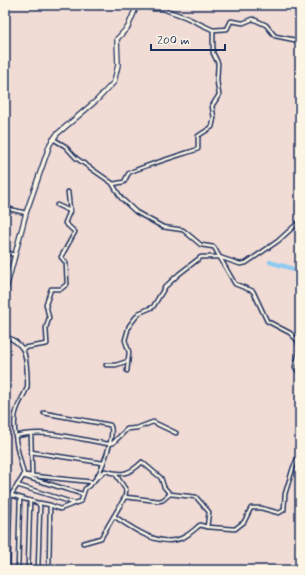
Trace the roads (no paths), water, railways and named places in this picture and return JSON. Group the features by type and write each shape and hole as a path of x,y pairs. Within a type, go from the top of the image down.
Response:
{"street":[{"path":"5,293 26,213 38,176 53,139 97,100 114,82 118,65 117,39 128,27 137,5"},
{"path":"147,5 153,9 163,9 185,17 213,30 227,29 231,22 243,23 252,19 266,25 275,36 300,41"},
{"path":"113,184 124,182 128,174 137,169 170,160 198,149 198,136 211,129 214,121 212,106 219,93 217,81 218,63 213,53 213,30"},
{"path":"53,139 65,146 76,158 113,184 123,200 136,212 163,227 183,230 201,246 213,246 235,284 250,289 256,294 267,321 290,333 299,343 299,357 296,367 300,374"},
{"path":"23,348 47,344 46,328 49,318 46,302 51,290 61,289 67,284 66,263 61,257 75,232 65,222 70,211 68,192"},
{"path":"57,205 70,211"},
{"path":"5,208 26,213"},
{"path":"127,371 129,350 126,339 129,326 139,313 153,307 165,287 198,259 219,257 236,263 246,263 278,241 300,220"},
{"path":"5,252 15,255"},
{"path":"5,336 23,348 27,359 28,382 17,410 17,448 23,476 5,504"},
{"path":"106,365 114,365 128,360"},
{"path":"44,413 110,425 112,433 97,478"},
{"path":"16,436 31,434 109,444 113,443 127,429 137,428 149,423 156,423 176,433"},
{"path":"31,434 32,476"},
{"path":"32,452 103,463"},
{"path":"114,516 135,530 159,539 175,540 186,537 200,525 235,529 244,522 252,508 279,513 283,511 285,507 285,494 293,468 300,453"},
{"path":"116,475 135,469 142,462 161,478 164,487 170,494 196,497 209,512 207,527"},
{"path":"10,497 50,505 60,509 81,501 82,494 105,471 116,475 126,490 125,497 101,538 83,543"},
{"path":"23,476 93,482"},
{"path":"23,476 82,494"},
{"path":"17,485 74,503"},
{"path":"125,497 162,501 170,494"},
{"path":"8,570 10,497"},
{"path":"18,570 20,498"},
{"path":"28,570 30,501"},
{"path":"38,503 40,506 38,570"},
{"path":"49,570 50,505"}],"waterway":[{"path":"270,262 290,268 300,275"}]}
